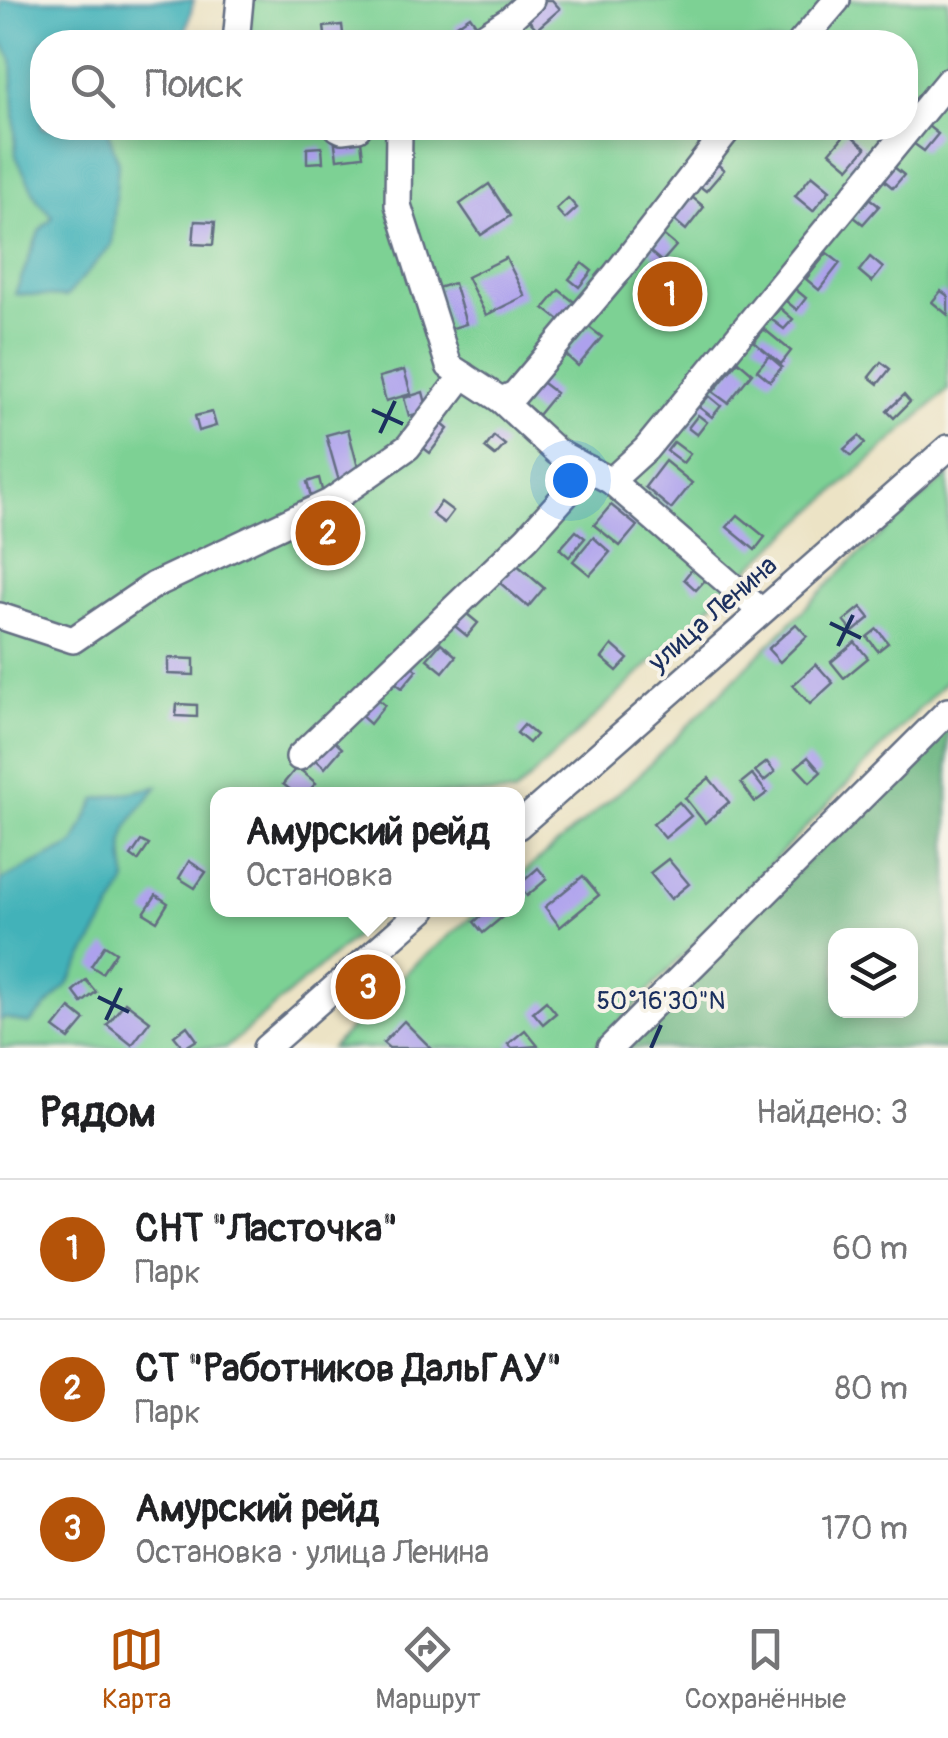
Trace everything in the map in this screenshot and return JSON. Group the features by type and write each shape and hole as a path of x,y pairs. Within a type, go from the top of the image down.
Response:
{"street":[{"path":"237,30 240,0"},
{"path":"491,30 531,0"},
{"path":"811,30 837,0"},
{"path":"918,118 948,81"},
{"path":"399,140 398,205 449,366 501,400 557,452 600,475 761,611"},
{"path":"501,400 515,394 616,274 720,140"},
{"path":"299,756 528,538 600,475 646,449 900,140"},
{"path":"0,616 73,640 154,585 330,502 408,447 463,375"},
{"name":"улица Ленина","path":"525,820 948,448"},
{"path":"610,1048 948,712"},
{"path":"266,1048 415,917"}],"green space":[{"path":"252,0 948,0 948,390 741,576 521,787 210,787 210,917 378,917 226,1048 0,1048 0,36 30,40 30,140 918,140 918,30 249,30"},
{"path":"948,475 948,679 594,1048 331,1048 415,964 472,917 525,917 525,871 637,777 851,562"},
{"path":"948,722 948,1048 618,1048"}],"water":[{"path":"0,0 194,0 186,30 30,30 30,140 111,140 118,162 112,244 66,297 15,294 40,230 53,217 37,199 16,156 12,60 0,38"},
{"path":"157,787 127,830 123,851 127,881 68,984 29,1024 0,1020 0,881 74,844 96,799"}],"building":[{"path":"542,0 552,0 560,9 537,29 525,16"},
{"path":"470,16 480,30 456,30 454,27"},
{"path":"342,25 343,30 324,30"},
{"path":"928,126 938,134 924,151 913,143"},
{"path":"334,140 361,140 363,156 337,159"},
{"path":"840,140 856,140 866,148 849,168 830,152"},
{"path":"322,147 323,162 307,163 307,148"},
{"path":"716,163 724,170 706,191 698,185"},
{"path":"889,163 904,175 893,188 879,176"},
{"path":"812,175 830,190 813,211 795,196"},
{"path":"489,184 510,216 481,235 460,204"},
{"path":"692,197 704,207 686,230 673,219"},
{"path":"568,198 577,208 565,219 556,209"},
{"path":"869,198 879,206 863,224 854,217"},
{"path":"195,221 215,222 213,245 193,244"},
{"path":"663,235 676,246 662,262 649,251"},
{"path":"827,253 840,263 819,290 806,279"},
{"path":"870,257 883,268 872,282 859,271"},
{"path":"506,258 525,296 486,315 467,277"},
{"path":"582,263 592,271 579,287 569,279"},
{"path":"454,283 466,324 450,329 437,288"},
{"path":"795,289 806,298 797,310 786,301"},
{"path":"559,290 578,305 563,323 544,308"},
{"path":"941,291 948,296 948,315 932,302"},
{"path":"780,308 793,319 784,329 771,319"},
{"path":"589,327 602,337 578,366 566,355"},
{"path":"764,329 791,351 781,364 754,342"},
{"path":"769,356 782,367 770,381 757,370"},
{"path":"738,361 752,373 728,403 713,392"},
{"path":"881,362 890,369 878,384 869,377"},
{"path":"404,370 411,394 386,401 379,377"},
{"path":"539,380 556,393 538,415 522,401"},
{"path":"423,392 428,411 409,416 404,398"},
{"path":"904,395 910,402 894,418 887,411"},
{"path":"709,396 721,406 712,417 699,407"},
{"path":"212,412 216,426 199,431 195,416"},
{"path":"698,415 707,422 697,435 688,428"},
{"path":"436,419 448,429 430,453 417,443"},
{"path":"348,429 360,475 339,481 326,435"},
{"path":"494,436 505,445 495,456 485,448"},
{"path":"859,436 865,443 851,456 844,449"},
{"path":"674,442 690,454 683,463 667,451"},
{"path":"665,461 692,483 671,509 645,487"},
{"path":"319,478 324,498 312,501 307,482"},
{"path":"441,502 453,511 444,523 432,514"},
{"path":"611,505 637,526 620,546 594,525"},
{"path":"738,515 765,537 755,550 727,527"},
{"path":"576,531 585,538 569,557 560,549"},
{"path":"593,537 610,552 590,575 573,561"},
{"path":"515,563 544,588 528,607 499,582"},
{"path":"692,569 705,580 696,590 684,579"},
{"path":"861,607 870,618 853,632 844,621"},
{"path":"461,609 478,623 467,636 450,622"},
{"path":"796,624 807,636 780,662 768,649"},
{"path":"877,629 888,643 878,651 867,637"},
{"path":"855,642 868,658 844,678 831,662"},
{"path":"441,643 456,656 443,672 427,659"},
{"path":"612,645 628,659 617,671 602,658"},
{"path":"168,658 194,659 194,675 168,674"},
{"path":"407,661 417,670 402,688 392,680"},
{"path":"816,664 833,683 810,704 793,685"},
{"path":"375,697 385,705 370,724 360,715"},
{"path":"177,704 197,705 197,717 176,716"},
{"path":"524,725 536,735 529,743 517,733"},
{"path":"331,738 342,748 325,768 314,758"},
{"path":"808,757 821,772 810,782 796,767"},
{"path":"767,762 775,772 764,781 755,771"},
{"path":"297,767 316,783 312,787 283,784"},
{"path":"752,774 767,793 755,802 741,783"},
{"path":"709,778 729,802 705,823 685,798"},
{"path":"679,802 691,816 665,838 653,824"},
{"path":"141,841 149,845 138,861 131,856"},
{"path":"668,859 689,884 671,899 650,873"},
{"path":"189,861 206,872 195,888 179,878"},
{"path":"538,868 547,879 527,896 525,880"},
{"path":"583,876 599,895 560,927 545,907"},
{"path":"156,895 168,903 157,921 144,913"},
{"path":"480,917 502,917 483,933 474,922"},
{"path":"105,945 116,952 102,973 91,966"},
{"path":"86,980 96,992 82,1003 73,991"},
{"path":"546,1001 556,1013 543,1024 533,1012"},
{"path":"125,1002 150,1021 132,1045 107,1025"},
{"path":"70,1008 85,1020 69,1039 54,1028"},
{"path":"404,1021 431,1048 389,1048 383,1043"},
{"path":"187,1026 197,1040 184,1048 174,1036"},
{"path":"525,1030 538,1046 512,1048 508,1044"}],"place":[{"name":"СНТ \"Ласточка\"","path":"670,294"},
{"name":"СТ \"Работников ДальГАУ\"","path":"328,533"},
{"name":"Амурский рейд","path":"368,987"}]}
